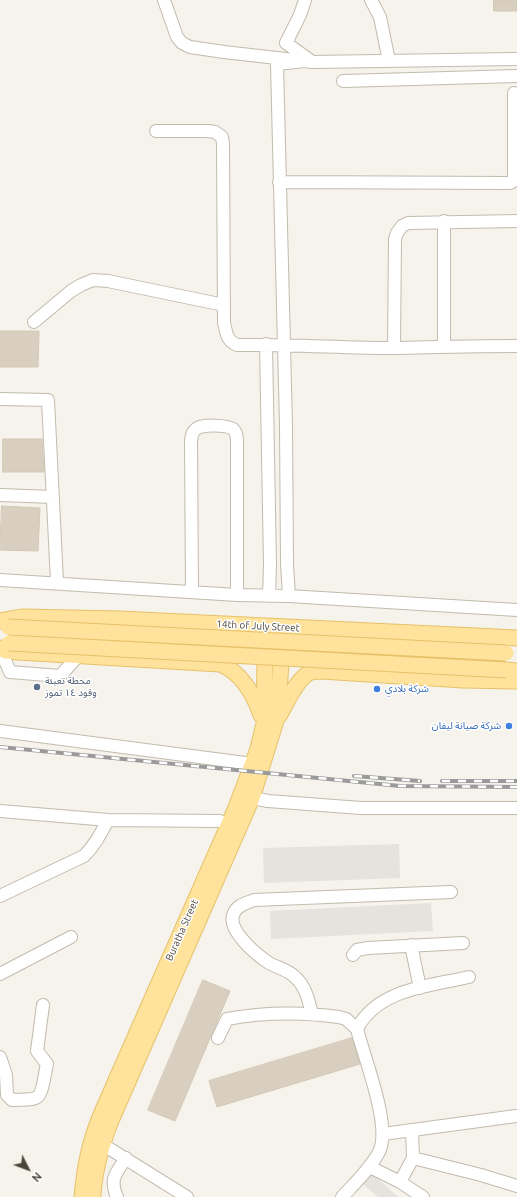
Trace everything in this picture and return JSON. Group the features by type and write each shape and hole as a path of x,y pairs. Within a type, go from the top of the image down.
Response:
{"main road":[{"name":"14th of July Street","path":"3,625 22,617 120,619 282,633 517,638"},
{"path":"3,625 512,653"},
{"path":"2,646 6,651 18,652 220,664 231,670 242,680 270,724 306,674 313,671 322,670 463,680 517,681"},
{"path":"2,646 511,671"},
{"name":"Buratha Street","path":"93,1197 97,1165 102,1144 136,1062 252,798 270,724 265,660"},
{"name":"Buratha Street","path":"82,1197 88,1153 98,1121 235,810 270,724 278,712 281,661"}],"street":[{"path":"164,0 177,37 182,43 190,47 308,61"},
{"path":"305,0 300,16 286,43 308,61"},
{"path":"371,0 380,17 389,61"},
{"path":"289,596 287,564 286,426 277,64 308,61 517,59"},
{"path":"343,81 517,76"},
{"path":"279,182 510,183 514,178 514,93"},
{"path":"156,131 208,131 215,132 222,137 224,323 230,342 237,345 283,344 394,348 517,346"},
{"path":"394,348 395,239 402,226 408,223 444,221 517,221"},
{"path":"444,221 444,346"},
{"path":"34,322 71,291 93,280 108,281 224,305"},
{"path":"266,344 270,565 269,596"},
{"path":"0,399 48,400 57,582"},
{"path":"192,592 192,433 197,428 203,426 228,427 233,429 236,433 237,440 237,595"},
{"path":"267,427 286,426"},
{"path":"0,495 53,497"},
{"path":"0,580 57,582 237,595 289,596 517,610"},
{"path":"2,646 10,672 60,676 79,655"},
{"path":"0,731 253,764"},
{"path":"252,798 361,808 517,808"},
{"path":"0,811 108,820 220,821"},
{"path":"0,896 84,856 99,838 108,820"},
{"path":"312,1014 304,989 296,978 270,963 238,934 232,921 233,913 239,906 254,900 451,892"},
{"path":"0,974 72,937"},
{"path":"353,955 357,950 368,948 463,943"},
{"path":"411,945 420,988"},
{"path":"357,1029 370,1010 388,998 420,988 469,977"},
{"path":"0,1057 6,1075 7,1095 9,1098 12,1100 33,1099 38,1097 41,1092 47,1064 37,1051 43,1005"},
{"path":"218,1038 227,1019 251,1015 286,1013 339,1017 346,1019 357,1029 374,1084 383,1134 380,1151 370,1167 342,1197"},
{"path":"383,1134 516,1116"},
{"path":"400,1182 413,1158 412,1130"},
{"path":"102,1144 187,1197"},
{"path":"117,1197 113,1186 114,1177 126,1158"},
{"path":"413,1158 481,1175 517,1186"},
{"path":"370,1167 400,1182 423,1197"}],"shaded area":[{"path":"399,844 400,878 264,883 263,848"},
{"path":"431,903 433,931 271,939 270,911"},
{"path":"372,1173 398,1197 378,1197 362,1183"}],"building":[{"path":"494,0 517,0 517,11 494,11"},
{"path":"0,331 39,331 38,367 0,367"},
{"path":"3,439 42,439 44,472 3,472"},
{"path":"2,506 40,508 38,551 0,550"},
{"path":"203,980 230,991 175,1121 148,1110"},
{"path":"352,1038 360,1064 217,1107 209,1081"}],"railway":[{"path":"0,747 400,786 517,787"},
{"path":"354,776 420,781"},
{"path":"442,781 517,781"}],"place":[{"name":"محطة تعبئة وقود ١٤ تموز","path":"37,687"},
{"name":"شركة بلادي","path":"377,689"},
{"name":"شركة صيانة ليفان","path":"509,726"}]}
